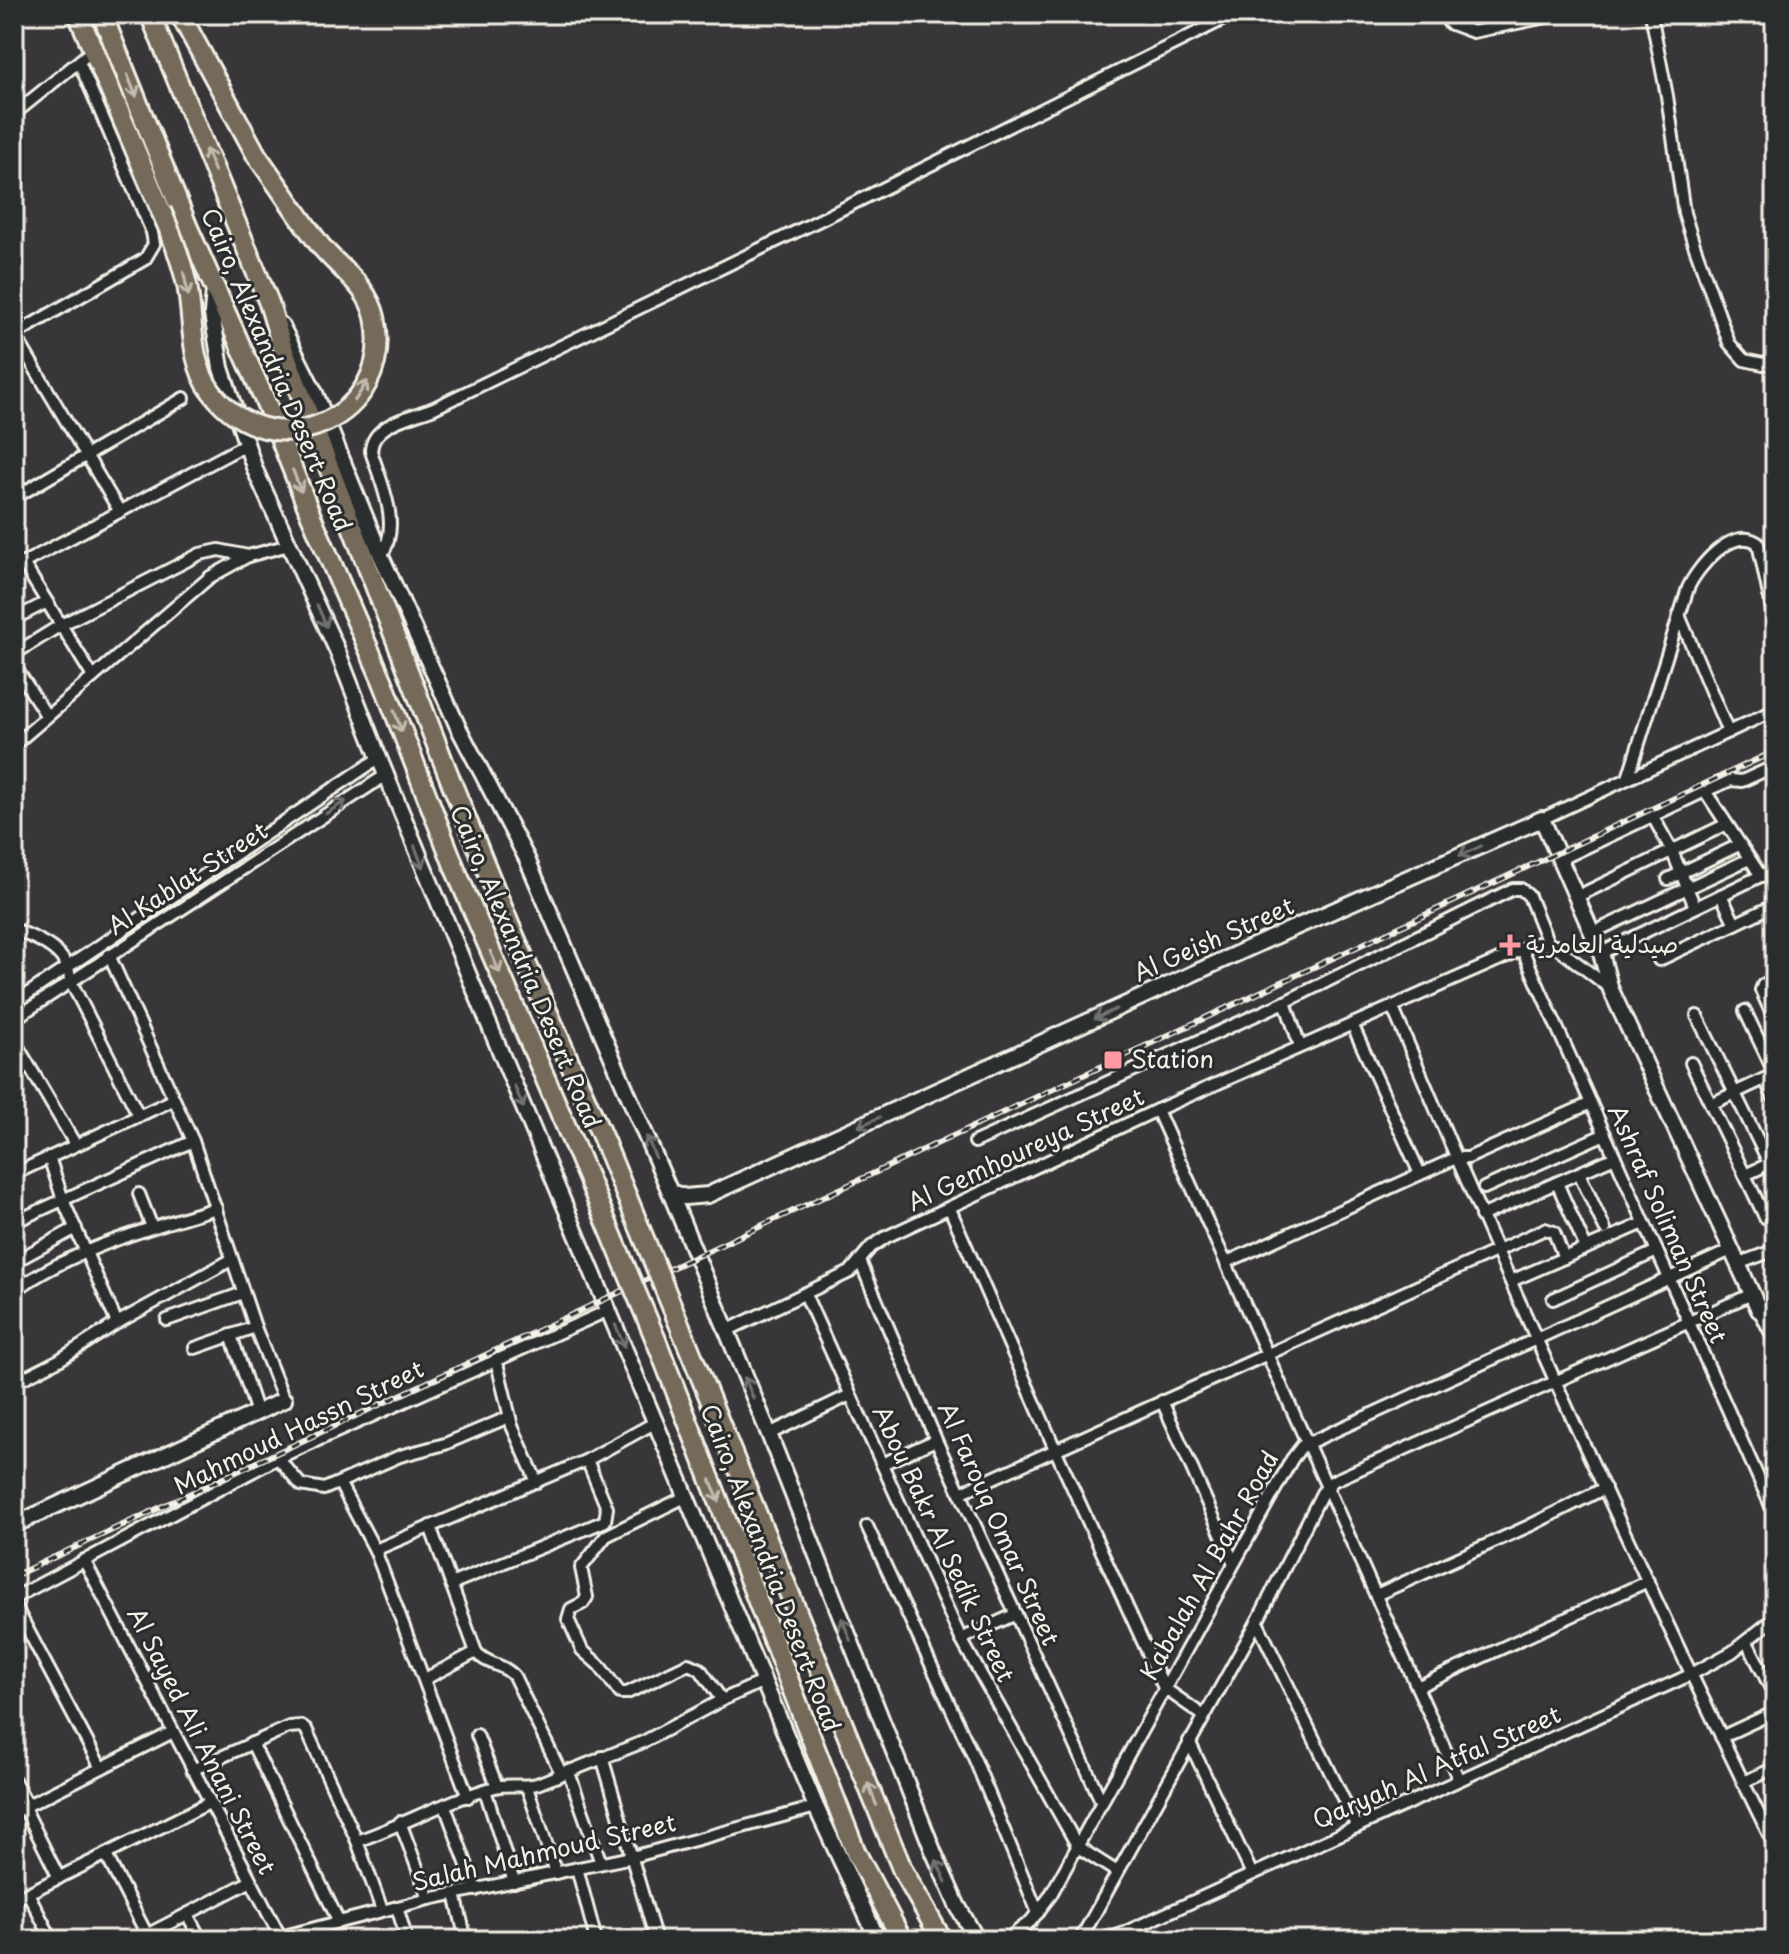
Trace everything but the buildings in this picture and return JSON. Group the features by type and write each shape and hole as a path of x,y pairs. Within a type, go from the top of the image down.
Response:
{"highway":[{"path":"78,14 86,56 161,211 183,270 198,363 206,383 219,400 243,420 274,430 307,429 337,417 354,403 371,375 377,343 373,311 360,285 321,246 257,156 180,14"},
{"name":"Cairo, Alexandria Desert Road","path":"102,14 188,228 383,682 456,871 656,1340 856,1853 902,1940"},
{"name":"Cairo, Alexandria Desert Road","path":"150,14 269,303 282,346 509,924 604,1141 903,1871 942,1940"}],"street":[{"path":"381,556 388,543 391,526 371,451 372,441 379,431 434,408 832,214 1234,14"},
{"path":"1445,14 1449,23 1473,32 1561,14"},
{"path":"1651,14 1684,213 1693,242 1729,343 1744,360 1763,364 1775,362"},
{"path":"14,114 86,56 152,232 154,244 145,259 14,335 120,512"},
{"path":"214,283 212,314 219,355 245,445 337,650 386,775 816,1807 878,1940"},
{"path":"269,303 315,393 381,556 463,738 527,859 670,1192 934,1853 957,1905 977,1940"},
{"path":"14,498 184,398"},
{"path":"93,677 47,602 19,566 245,445"},
{"path":"1628,778 1688,588 1699,569 1715,553 1734,541 1752,539 1759,547 1775,624"},
{"path":"14,745 210,577 248,556 289,545"},
{"path":"14,654 61,625 200,554 219,550 248,556"},
{"path":"14,619 47,602"},
{"path":"1679,615 1728,732"},
{"path":"14,665 46,715"},
{"name":"Al Geish Street","path":"670,1192 685,1197 708,1195 1271,938 1542,819 1775,710"},
{"name":"Al Kablat Street","path":"14,1003 379,758"},
{"path":"1559,860 1705,791 1731,780 1742,781 1775,766"},
{"name":"Al Kablat Street","path":"14,1019 386,775"},
{"path":"1705,791 1761,876"},
{"path":"295,814 303,828"},
{"path":"1652,815 1672,851 1695,907"},
{"path":"1542,819 1601,953 1611,990 1775,1341"},
{"path":"1576,897 1725,825"},
{"path":"1668,879 1739,845"},
{"path":"1592,933 1749,859"},
{"path":"1601,953 1775,869"},
{"path":"975,1142 1285,1002 1513,889 1521,889 1529,896 1548,943 1611,990"},
{"path":"1721,895 1735,924"},
{"path":"1659,960 1775,905"},
{"path":"14,929 47,944 68,967 70,980 139,1116"},
{"name":"Al Gemhoureya Street","path":"726,1331 850,1272 878,1241 1300,1046 1522,949 1537,943 1548,943"},
{"name":"Ashraf Soliman Street","path":"1522,949 1775,1515"},
{"path":"109,955 193,1141 231,1260 284,1400"},
{"path":"1775,979 1761,988 1772,1007 1775,1021"},
{"path":"1285,1002 1300,1046"},
{"path":"1392,1006 1556,1382 1690,1675 1775,1847"},
{"path":"1745,1011 1771,1076 1775,1101"},
{"path":"1697,1016 1772,1163 1775,1175"},
{"path":"1352,1024 1420,1174"},
{"path":"14,1040 75,1144"},
{"path":"1691,1063 1766,1218 1775,1217"},
{"path":"1711,1104 1771,1076"},
{"path":"14,1174 173,1100"},
{"path":"1227,1262 1456,1158 1468,1158 1591,1103"},
{"path":"1157,1110 1459,1780"},
{"path":"1484,1188 1605,1134"},
{"path":"14,1222 193,1141"},
{"path":"49,1157 63,1200 117,1323"},
{"path":"1481,1216 1615,1157"},
{"path":"1745,1175 1772,1163"},
{"path":"1579,1173 1605,1229"},
{"path":"1557,1183 1586,1248"},
{"path":"139,1194 152,1227"},
{"path":"14,1291 86,1252 152,1227 216,1208"},
{"path":"950,1209 1164,1688 1204,1716"},
{"path":"1511,1281 1644,1223"},
{"path":"14,1262 76,1228"},
{"path":"960,1493 1496,1249 1548,1229 1554,1232 1564,1258"},
{"name":"Kabalah Al Bahr Road","path":"1006,1940 1038,1913 1078,1847 1233,1561 1292,1459 1308,1442 1669,1278 1734,1257 1775,1250"},
{"path":"1553,1299 1657,1251"},
{"path":"14,1383 231,1260"},
{"name":"Al Farouq Omar Street","path":"860,1261 936,1440 1102,1803"},
{"path":"167,1320 243,1293"},
{"name":"Abou Bakr Al Sedik Street","path":"805,1294 961,1639 1078,1847"},
{"path":"1080,1940 1257,1622 1328,1486 1340,1476 1752,1294"},
{"path":"1759,1310 1775,1302"},
{"name":"Mahmoud Hassn Street","path":"14,1598 278,1458 609,1310"},
{"path":"195,1348 255,1327"},
{"path":"231,1335 257,1413"},
{"path":"496,1359 509,1417 537,1482"},
{"path":"769,1434 850,1395"},
{"name":"Mahmoud Hassn Street","path":"14,1525 284,1400"},
{"path":"1162,1401 1233,1561"},
{"path":"278,1458 301,1485 324,1489 400,1456 445,1444 509,1417"},
{"path":"375,1550 587,1460 656,1422"},
{"path":"882,1464 936,1440"},
{"path":"451,1584 605,1521 609,1512 587,1460"},
{"path":"340,1484 375,1550 468,1797"},
{"path":"1376,1595 1605,1488"},
{"path":"687,1496 606,1536 581,1568 587,1597 571,1609 568,1619 582,1650 602,1668 620,1693 627,1693 688,1664 700,1669 722,1700"},
{"path":"430,1526 476,1652 484,1660 503,1665 514,1676 564,1772 601,1863"},
{"path":"867,1526 975,1760 1038,1913"},
{"name":"Al Sayed Ali Anani Street","path":"84,1560 281,1939"},
{"path":"1417,1687 1648,1581"},
{"path":"14,1604 101,1768"},
{"path":"961,1639 1016,1614"},
{"name":"Qaryah Al Atfal Street","path":"1108,1940 1690,1675 1747,1642 1775,1618"},
{"path":"1257,1622 1357,1827"},
{"path":"1747,1642 1774,1691"},
{"path":"425,1679 476,1652"},
{"path":"357,1841 485,1790 497,1786 527,1787 643,1742 764,1681"},
{"path":"1721,1737 1775,1712"},
{"path":"192,1770 295,1725 306,1729 357,1841 382,1910"},
{"path":"22,1808 173,1732"},
{"path":"477,1735 497,1786"},
{"path":"1189,1741 1252,1874"},
{"path":"252,1743 339,1922"},
{"path":"602,1757 656,1940"},
{"path":"1743,1782 1775,1768"},
{"path":"14,1780 22,1808 59,1878"},
{"path":"527,1787 556,1873"},
{"path":"485,1790 514,1882"},
{"path":"14,1900 209,1803"},
{"path":"445,1806 476,1890"},
{"name":"Salah Mahmoud Street","path":"281,1939 429,1899 632,1857 816,1807"},
{"path":"400,1822 429,1899"},
{"path":"1078,1847 1117,1872"},
{"path":"106,1855 142,1937 251,1881"},
{"path":"577,1868 596,1940"},
{"path":"28,1893 52,1940"},
{"path":"455,1894 466,1940"},
{"path":"397,1907 407,1940"},
{"path":"187,1914 201,1940"}],"railway":[{"path":"14,1576 1775,751"}],"place":[{"name":"صيدلية العامرية","path":"1510,945"},
{"name":"Station","path":"1113,1060"}]}
